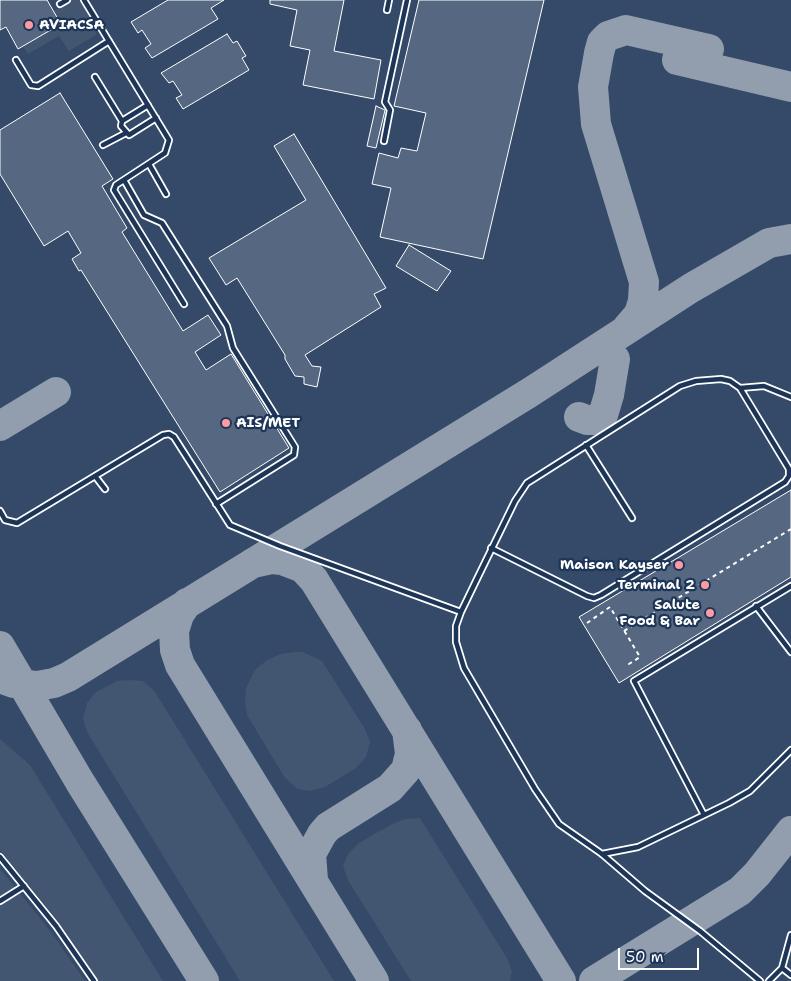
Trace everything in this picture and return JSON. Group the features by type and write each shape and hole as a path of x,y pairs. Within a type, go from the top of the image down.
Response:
{"lane":[{"path":"60,4 67,0"},
{"path":"84,0 169,140 169,147 165,153 116,185 114,190 184,304"},
{"path":"387,10 389,0"},
{"path":"384,141 390,110 384,102 407,0"},
{"path":"16,60 31,85 38,86 109,41"},
{"path":"95,77 122,121 121,126 126,134"},
{"path":"122,121 148,104"},
{"path":"103,145 126,134 132,134 156,118"},
{"path":"149,164 166,194"},
{"path":"124,180 144,215 162,223 227,326 233,348 295,447 294,455 216,504"},
{"path":"491,548 586,596 594,598 601,596 785,482 789,476 789,470 740,388 730,381 721,379 696,381 680,386 526,483 491,548 461,612 456,626 456,642 464,668 475,690 547,809 559,824 602,854 645,892 700,931 760,981"},
{"path":"740,388 764,386 791,397"},
{"path":"0,511 5,520 17,523 163,435 169,434 174,437 230,525 238,530 461,612"},
{"path":"586,445 632,518"},
{"path":"95,476 105,489"},
{"path":"704,815 634,681 791,586"},
{"path":"756,606 791,652"},
{"path":"602,854 638,848 750,791 791,750"},
{"path":"0,857 56,926 94,981"},
{"path":"0,901 24,886"},
{"path":"769,981 782,968 791,935"},
{"path":"782,968 791,975"}],"path":[{"path":"624,631 791,529"},
{"path":"587,623 610,608 640,657 629,664 631,668"}],"shaded area":[{"path":"0,0 791,0 791,981 0,981"},
{"path":"72,0 82,0 96,24 96,35 69,51 59,36 28,54 23,46 60,23 54,11"},
{"path":"303,652 322,661 365,729 370,742 366,757 356,768 325,787 310,791 298,789 285,778 247,715 245,701 246,688 255,670 267,660 281,654"},
{"path":"117,681 143,681 155,692 334,981 240,981 87,732 83,719 87,703 96,692"},
{"path":"0,739 30,765 163,981 99,981 58,921 0,850"},
{"path":"420,818 507,958 512,972 510,981 411,981 349,882 343,866 348,854 359,843 392,824 405,819"},
{"path":"0,869 51,932 85,981 0,981"}],"building":[{"name":"AVIACSA","path":"0,0 47,0 61,24 18,49 6,27 0,30"},
{"path":"168,0 224,0 211,8 218,19 152,58 145,48 151,44 142,30 138,33 131,22"},
{"path":"270,0 344,0 334,51 381,60 374,99 303,85 310,50 290,46 297,10 270,4"},
{"path":"419,0 544,0 483,259 380,237 391,188 372,184 379,153 398,158 401,148 417,151 426,113 394,106"},
{"path":"227,34 233,43 237,41 246,56 242,58 249,70 183,109 176,98 182,95 173,81 169,83 161,73"},
{"path":"60,93 113,179 102,186 127,228 122,232 183,331 208,315 221,335 195,352 206,370 231,354 289,448 220,492 81,270 79,271 72,259 81,253 68,231 44,246 0,174 0,130"},
{"path":"376,106 385,110 376,148 367,146"},
{"path":"294,134 386,288 374,294 381,307 305,355 312,366 321,367 317,387 304,384 304,377 295,376 285,359 285,355 237,278 226,285 209,258 306,200 274,146"},
{"path":"409,245 451,271 437,291 396,266"},
{"name":"Terminal 2","path":"791,490 791,577 619,683 579,617"}],"taxiway":[{"path":"627,328 639,314 643,301 644,282 596,124 593,87 602,42 608,36 626,30 709,49"},
{"path":"677,60 791,87"},
{"path":"0,678 14,683 37,686 54,683 68,677 529,393 691,288 769,243 791,239"},
{"path":"579,417 594,420 603,415 609,395 615,359"},
{"path":"0,426 56,392"},
{"path":"253,563 271,559 282,560 303,568 314,580 561,981"},
{"path":"187,603 179,615 174,631 175,650 180,665 374,981"},
{"path":"0,646 80,782 204,981"},
{"path":"313,880 311,854 322,834 328,827 390,788 406,770 410,754 407,730"},
{"path":"594,981 740,891 757,874 791,831"}],"place":[{"name":"AVIACSA","path":"29,25"},
{"name":"AIS/MET","path":"226,423"},
{"name":"Maison Kayser","path":"679,565"},
{"name":"Terminal 2","path":"705,585"},
{"name":"Salute Food & Bar","path":"710,613"}]}
